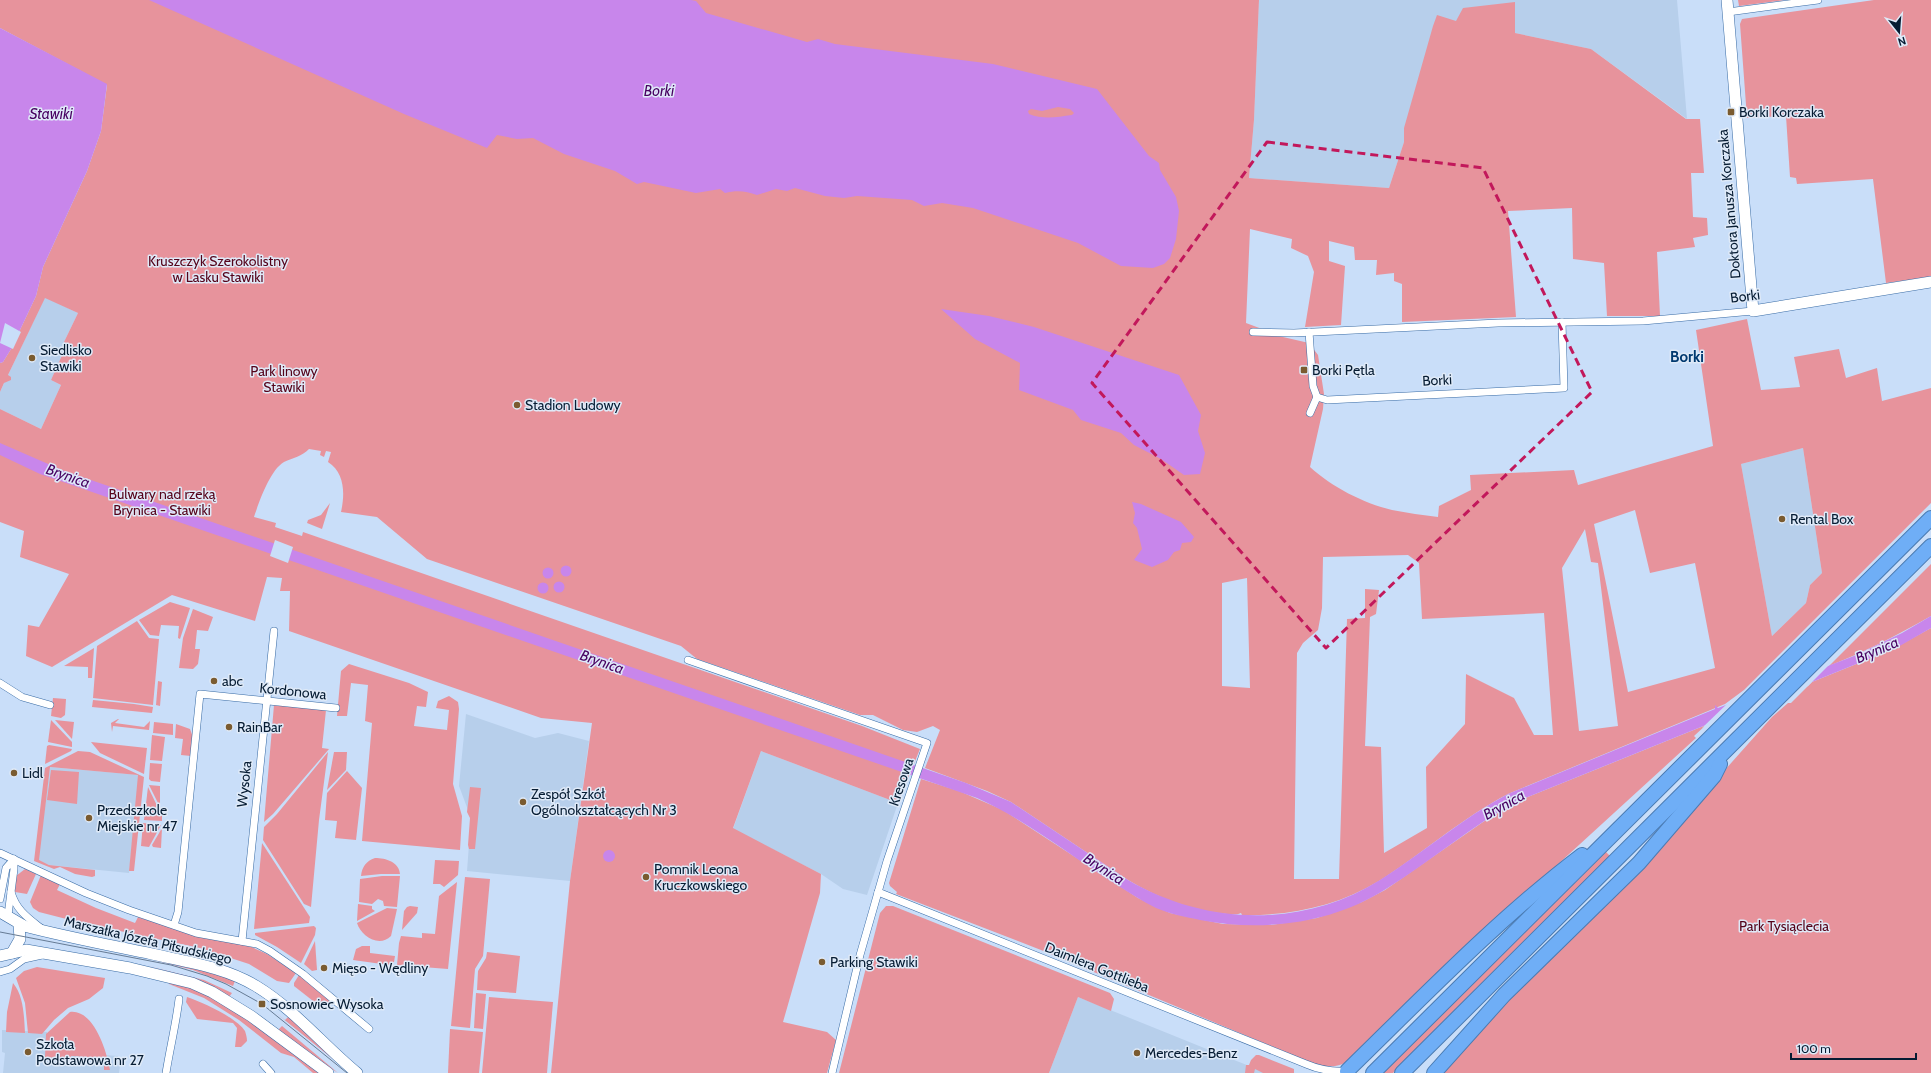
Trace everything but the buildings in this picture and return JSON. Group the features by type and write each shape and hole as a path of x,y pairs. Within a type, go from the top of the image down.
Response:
{"highway":[{"path":"1373,1073 1931,518"},
{"path":"1402,1073 1931,546"},
{"path":"1434,1073 1504,995 1639,863 1714,776 1730,746"},
{"path":"1346,1072 1432,988 1552,878 1626,820"}],"main road":[{"name":"Doktora Janusza Korczaka","path":"1727,0 1753,311"},
{"name":"Borki","path":"1753,311 1931,282"},
{"path":"4,913 19,924 20,939 12,953"},
{"name":"Marszałka Józefa Piłsudskiego","path":"19,924 194,963 225,971 241,978 256,986 284,1006 357,1073"},
{"path":"0,956 23,950 136,970 192,983 212,992 251,1016 328,1073"}],"street":[{"path":"1728,12 1818,0"},
{"name":"Borki","path":"1253,332 1309,332 1562,322 1660,320 1753,311"},
{"name":"Borki","path":"1317,397 1327,400 1564,388 1562,322"},
{"path":"1309,332 1313,386 1317,397 1310,413"},
{"name":"Wysoka","path":"242,941 274,631"},
{"name":"Kresowa","path":"688,660 927,743 878,892 860,955 832,1073"},
{"path":"0,683 22,697 50,705"},
{"name":"Kordonowa","path":"200,694 336,708"},
{"name":"Marszałka Józefa Piłsudskiego","path":"174,925 178,912 200,694"},
{"name":"Marszałka Józefa Piłsudskiego","path":"0,853 100,898 196,933 257,944 270,951 303,974 370,1029"},
{"path":"0,899 1,886 6,868 14,859"},
{"path":"4,913 11,890 14,859"},
{"path":"11,890 15,903 24,916 45,931"},
{"name":"Daimlera Gottlieba","path":"878,892 1318,1069 1346,1072"},
{"path":"0,972 10,969 24,960 46,954"},
{"path":"166,1073 170,1042 176,1027 179,999"},
{"path":"263,1064 271,1073"},
{"path":"1306,1064 1312,1073"}],"highlighted area":[{"path":"1267,142 1483,168 1592,392 1326,648 1092,383"}],"shaded area":[{"path":"1259,0 1677,0 1687,119 1591,49 1515,33 1404,128 1404,142 1389,188 1249,178 1254,120"},
{"path":"45,297 78,313 64,342 67,344 51,380 61,385 41,429 0,409 0,392"},
{"name":"Rental Box","path":"1803,448 1822,573 1810,585 1806,603 1772,636 1741,464"},
{"name":"Zespół Szkół Ogólnokształcących Nr 3","path":"466,714 535,738 558,733 589,741 570,881 467,871 471,818 459,786"},
{"path":"761,751 898,803 867,895 843,889 821,874 733,829"},
{"name":"Przedszkole Miejskie nr 47","path":"50,767 139,775 129,873 49,865 38,860"},
{"path":"1078,997 1224,1056 1267,1073 1049,1073"},
{"name":"Szkoła Podstawowa nr 27","path":"2,1030 47,1032 47,1051 118,1056 118,1058 121,1059 119,1073 3,1073 5,1053 2,1052"}],"green space":[{"path":"0,0 1259,0 1254,120 1249,178 1389,188 1404,142 1404,128 1437,15 1456,21 1463,8 1515,2 1515,33 1591,49 1686,119 1700,119 1704,173 1691,173 1693,217 1707,218 1708,235 1693,238 1695,247 1657,252 1660,316 1607,316 1604,263 1573,259 1572,208 1508,211 1516,317 1402,322 1402,284 1394,281 1394,273 1376,275 1377,260 1355,260 1354,247 1329,241 1329,261 1345,266 1341,325 1305,327 1314,272 1308,256 1291,248 1292,239 1250,229 1246,323 1283,337 1309,343 1318,355 1324,394 1323,409 1310,467 1338,488 1359,499 1392,510 1438,517 1439,506 1471,490 1470,475 1574,470 1578,485 1713,446 1696,330 1747,319 1761,390 1800,387 1794,357 1839,349 1846,378 1877,368 1882,401 1931,388 1931,503 1744,690 1725,704 1508,794 1491,803 1379,881 1347,897 1313,908 1296,911 1278,914 1242,915 1241,913 1227,914 1188,907 1139,887 1011,802 987,791 925,768 940,730 933,726 917,732 903,730 873,715 860,715 697,659 681,646 427,559 377,517 341,512 343,491 341,478 334,467 328,462 331,452 326,451 324,457 320,455 321,451 309,449 284,462 274,472 266,487 254,517 276,523 275,527 302,536 303,532 862,726 920,749 898,803 761,751 733,828 821,874 820,893 783,1022 827,1032 836,1040 827,1073 551,1073 570,881 592,723 541,718 289,631 290,591 280,591 282,578 267,577 255,621 172,595 52,667 26,656 28,625 39,627 69,574 20,557 24,531 0,522 0,409 41,429 61,385 51,380 67,344 64,342 78,313 45,298 8,375 11,377 11,380 4,383 0,392 0,363 3,362 11,349 36,296 43,267 87,171 101,131 107,85 0,28","holes":["1803,448 1822,573 1810,585 1806,603 1772,636 1741,464","1635,510 1650,573 1695,563 1715,668 1628,692 1594,524","1585,529 1591,562 1598,563 1618,726 1579,731 1562,568","1408,555 1419,563 1422,619 1544,613 1553,735 1534,735 1514,698 1466,674 1465,724 1426,767 1427,828 1384,853 1381,747 1365,746 1370,617 1376,614 1379,590 1365,589 1365,618 1347,619 1339,879 1294,879 1297,653 1303,643 1318,630 1322,608 1323,557","1247,578 1250,688 1222,686 1222,583"]},
{"path":"1738,0 1785,0 1739,6"},
{"path":"1874,0 1931,0 1931,277 1886,283 1873,179 1797,184 1796,178 1790,177 1786,116 1747,118 1740,24 1742,19"},
{"path":"330,503 322,529 307,523 308,520 321,515"},
{"path":"1931,564 1931,616 1881,643 1829,666"},
{"path":"170,602 190,608 180,639 178,638 179,626 161,625 159,636 150,635 139,620"},
{"path":"193,609 213,617 208,631 197,630 195,649 200,649 198,664 193,669 179,668 183,638"},
{"path":"137,621 149,638 159,639 153,705 93,698 97,646"},
{"name":"Park Tysiąclecia","path":"1931,628 1931,1073 1443,1073 1495,1012 1636,870 1772,717 1788,703 1791,703 1812,682 1891,650"},
{"path":"94,648 92,678 88,678 88,667 64,666"},
{"path":"349,664 409,683 428,692 426,707 417,706 414,726 447,730 449,710 436,708 438,701 449,696 458,702 459,709 453,784 462,816 460,850 362,841 372,723 365,721 368,685 351,683 347,716 337,716 341,671"},
{"path":"158,681 162,682 160,706 156,705"},
{"path":"53,698 66,699 65,715 61,718 51,716"},
{"path":"93,700 153,707 152,713 92,707"},
{"path":"274,705 326,710 322,748 329,749 273,814 264,822"},
{"path":"118,719 115,723 144,727 150,721 149,730 113,726 112,732 111,723"},
{"path":"51,720 72,742 72,747 48,742"},
{"path":"55,720 74,722 72,739"},
{"path":"154,722 173,724 173,735 153,733"},
{"path":"176,724 190,729 193,737 191,756 181,755 183,739 175,738"},
{"path":"1706,725 1694,736 1696,738 1462,952 1345,1063 1335,1066 1321,1065 1307,1061 1041,950 896,894 897,892 890,886 889,883 921,779 959,791 1003,810 1138,898 1170,913 1223,924 1271,925 1317,918 1362,902 1385,890 1483,822 1518,801"},
{"path":"152,735 165,737 162,761 150,760"},
{"path":"91,742 147,748 144,774 100,753"},
{"path":"49,745 72,749 71,751 45,764 47,746"},
{"path":"78,751 90,752 144,777 134,871 129,871 138,775 50,767 39,860 49,865 95,870 95,876 92,877 75,874 60,867 54,869 34,861 45,768"},
{"path":"328,752 319,820 311,907 304,904 263,840 264,827 277,814"},
{"path":"334,752 347,752 346,770 327,790"},
{"path":"150,763 162,764 160,782 151,781 149,779"},
{"path":"51,770 79,772 77,804 47,800"},
{"path":"347,771 362,788 356,840 335,838 337,821 325,820 327,793"},
{"path":"149,785 160,786 160,803 158,803"},
{"path":"148,787 162,816 162,821 144,820"},
{"path":"470,787 481,788 475,849 469,849 468,845 470,818 467,812"},
{"path":"143,823 161,825 149,847 141,846"},
{"path":"162,828 161,848 153,847 152,845"},
{"path":"262,843 310,917 309,923 254,929"},
{"path":"1606,852 1610,856 1393,1073 1383,1073"},
{"path":"375,858 383,859 395,864 400,874 361,876 365,865"},
{"path":"435,860 459,861 458,875 444,887 440,884 433,884"},
{"path":"25,869 36,874 27,894 15,892 16,876"},
{"path":"41,875 60,884 57,890 96,908 135,923 138,917 196,936 247,945 267,954 296,973 289,983 277,981 249,964 200,948 82,923 39,912 33,908 30,902"},
{"path":"382,876 400,876 397,907 384,906 383,901 378,899 372,904 359,902 360,879"},
{"path":"465,877 490,879 483,956 475,969 470,1028 451,1026"},
{"path":"457,882 448,969 397,965 401,936 422,938 422,933 435,934 439,896"},
{"path":"358,904 372,906 372,909 375,911 357,921"},
{"path":"410,906 418,907 417,913 402,930 404,911"},
{"path":"886,906 893,906 1110,993 1114,999 1111,1011 1078,997 1049,1073 839,1073 880,913"},
{"path":"387,908 397,909 391,936 381,941 376,941 366,936 359,928 357,923"},
{"path":"314,926 316,928 315,935 301,963 255,935 255,933"},
{"path":"315,941 317,970 312,971 304,964"},
{"path":"362,946 370,946 370,953 395,956 394,962 389,965 353,960 356,949"},
{"path":"487,952 520,956 516,993 477,990 478,971 486,958"},
{"path":"150,959 215,973 235,981 233,986 193,970"},
{"path":"148,966 204,980 232,993 229,997 192,978"},
{"path":"37,967 105,978 103,988 89,999 68,1008 54,1020 42,1034 28,1033 25,1003 16,978 24,971"},
{"path":"299,975 333,1002 322,1008 294,986 294,983"},
{"path":"170,981 211,997 230,1008 320,1073 313,1073 294,1057 281,1053 239,1020 204,998 169,984"},
{"path":"13,983 17,988 21,1000 24,1014 25,1033 6,1032 7,1012"},
{"path":"476,993 486,994 483,1029 474,1028"},
{"path":"187,997 210,1007 235,1021 245,1031 247,1041 241,1047 235,1047 237,1028 233,1023 197,1019 186,1002"},
{"path":"489,997 553,1002 547,1073 482,1073"},
{"path":"279,1008 350,1073 276,1013 285,1020 288,1017"},
{"path":"70,1012 78,1013 86,1017 92,1024 98,1033 106,1053 110,1070 104,1070 104,1058 71,1056 71,1059 45,1057 46,1034"},
{"path":"282,1026 338,1073 277,1031"},
{"path":"450,1029 483,1032 479,1073 448,1073"},
{"path":"1256,1055 1294,1069 1294,1073 1263,1073 1255,1069 1254,1073 1245,1073 1246,1065 1249,1065 1251,1060"}],"water":[{"name":"Borki","path":"149,0 691,0 696,1 706,13 807,42 818,39 835,44 993,64 1097,89 1149,156 1159,163 1160,170 1176,197 1179,211 1176,239 1170,258 1164,264 1153,268 1121,266 1078,243 973,208 942,203 924,206 912,200 857,196 844,198 825,196 795,188 787,191 776,189 757,195 741,191 725,193 720,189 696,193 644,182 637,184 615,171 564,154 533,138 517,139 497,135 487,148 404,114","holes":["1058,107 1070,109 1074,113 1072,115 1050,118 1035,116 1029,114 1028,111 1031,109 1042,111"]},
{"name":"Stawiki","path":"0,28 107,84 101,131 87,171 43,267 36,296 11,349 3,362 0,363"},
{"path":"941,309 989,316 1034,327 1179,375 1201,415 1198,431 1205,453 1200,474 1184,475 1161,459 1134,445 1121,433 1081,420 1073,410 1019,390 1020,363 975,339"},
{"name":"Brynica","path":"0,443 62,470 966,783 1011,802 1128,880 1158,895 1189,906 1221,913 1254,915 1286,913 1319,907 1350,896 1380,880 1491,803 1508,794 1715,709 1715,705 1718,708 1854,656 1902,633 1931,616 1931,628 1898,647 1518,801 1467,832 1419,867 1365,901 1320,917 1296,922 1272,925 1224,924 1200,920 1156,908 1097,872 1030,827 977,798 40,474 0,455"},
{"path":"1132,502 1141,504 1181,522 1194,537 1191,542 1182,543 1180,550 1174,552 1168,560 1152,567 1134,560 1142,549 1137,528 1133,523 1135,513"},
{"path":"566,565 570,567 572,571 570,575 566,577 562,575 560,571 562,567"},
{"path":"548,567 552,569 554,573 552,577 548,579 544,577 542,573 544,569"},
{"path":"559,581 563,583 565,587 563,591 559,593 555,591 553,587 555,583"},
{"path":"543,582 547,584 549,588 547,592 543,594 539,592 537,588 539,584"},
{"path":"607,850 611,850 615,856 611,862 607,862 603,858 603,854"}],"pier":[{"path":"5,323 21,332 13,349 0,343"},
{"path":"275,540 293,547 288,563 270,556"},
{"path":"1832,662 1808,686 1702,728 1731,700"}],"tram line":[{"path":"0,932 171,965 207,976 226,984 262,1004 347,1073"}],"place":[{"name":"Borki Korczaka","path":"1731,112"},
{"name":"Siedlisko Stawiki","path":"32,358"},
{"name":"Borki Pętla","path":"1304,370"},
{"name":"Stadion Ludowy","path":"517,405"},
{"name":"Rental Box","path":"1782,519"},
{"name":"abc","path":"214,681"},
{"name":"RainBar","path":"229,727"},
{"name":"Lidl","path":"14,773"},
{"name":"Zespół Szkół Ogólnokształcących Nr 3","path":"523,802"},
{"name":"Przedszkole Miejskie nr 47","path":"89,818"},
{"name":"Pomnik Leona Kruczkowskiego","path":"646,877"},
{"name":"Parking Stawiki","path":"822,962"},
{"name":"Mięso - Wędliny","path":"324,968"},
{"name":"Sosnowiec Wysoka","path":"262,1004"},
{"name":"Szkoła Podstawowa nr 27","path":"28,1052"},
{"name":"Mercedes-Benz","path":"1137,1053"}],"district":[{"name":"Borki","path":"1687,357"}],"park label":[{"name":"Kruszczyk Szerokolistny w Lasku Stawiki","path":"218,270"},
{"name":"Park linowy Stawiki","path":"284,380"},
{"name":"Bulwary nad rzeką Brynica - Stawiki","path":"162,502"}]}
